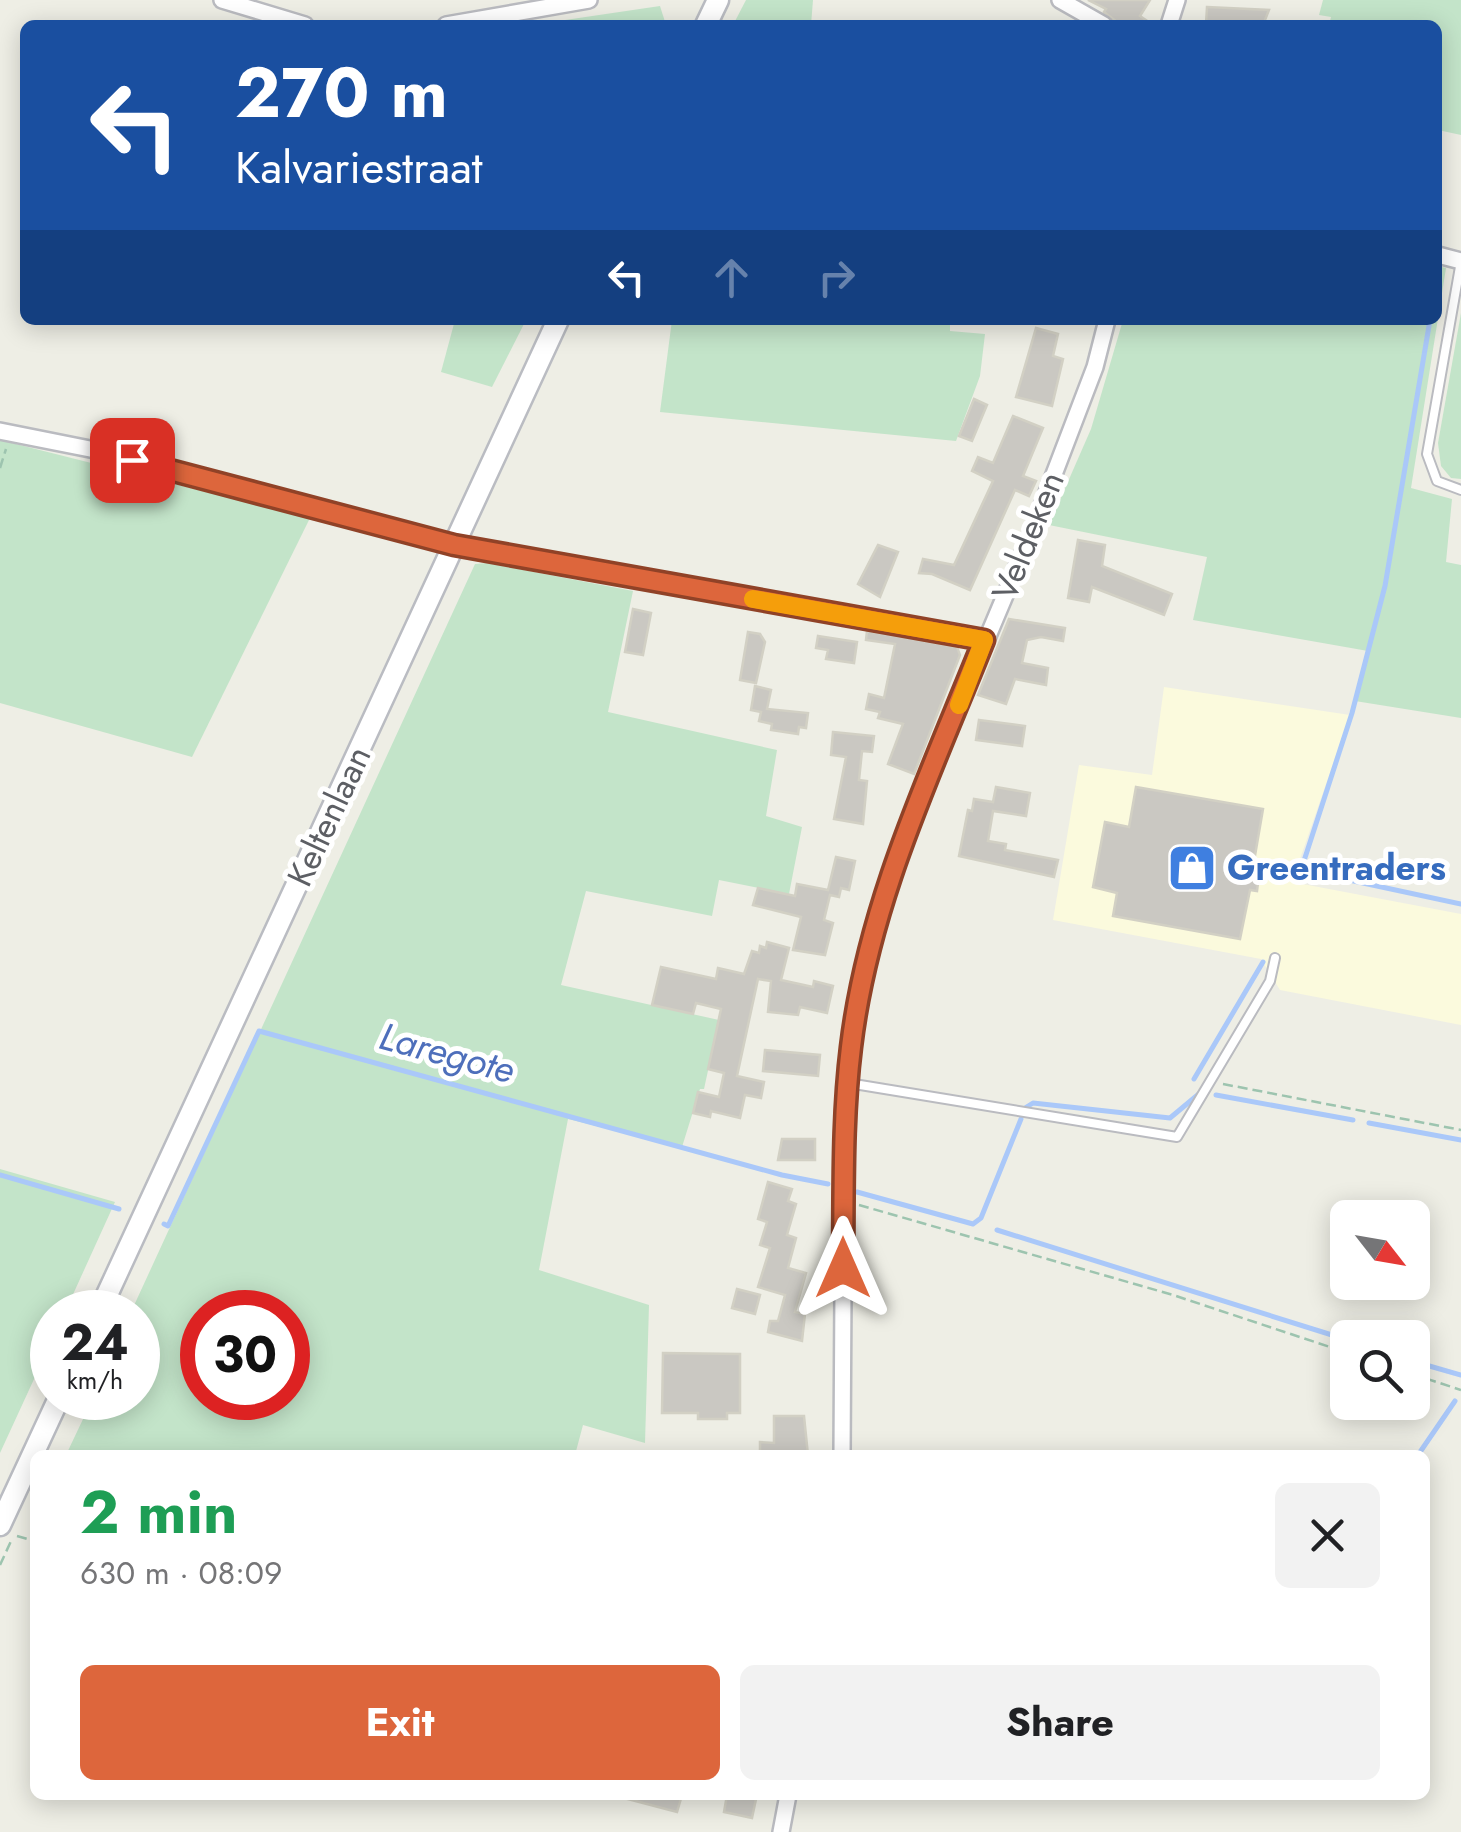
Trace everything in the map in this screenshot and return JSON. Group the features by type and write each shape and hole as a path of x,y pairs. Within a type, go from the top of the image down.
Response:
{"main road":[{"name":"Keltenlaan","path":"108,1290 556,325"},
{"path":"39,1450 51,1420"},
{"path":"7,1530 30,1473"}],"street":[{"path":"222,0 288,20"},
{"path":"475,20 589,0"},
{"path":"1060,0 1095,20"},
{"name":"Veldeken","path":"842,1450 843,1201 848,1083 866,966 902,841 1096,367 1105,325"},
{"path":"6,432 95,450 454,545 984,640"},
{"path":"780,1832 787,1800"}],"lane":[{"path":"1461,261 1427,454 1438,481 1461,490"},
{"path":"848,1083 1177,1138 1270,981 1275,958"}],"path":[{"path":"0,468 6,432"},
{"path":"1211,1081 1461,1130"},
{"path":"843,1201 1173,1295 1330,1346"},
{"path":"1430,1380 1461,1390"}],"shaded area":[{"path":"746,0 813,0 811,20 736,20"},
{"path":"1323,0 1461,0 1461,135 1442,131 1442,20 1330,20 1331,17 1319,15"},
{"path":"660,6 664,20 565,20"},
{"path":"1461,313 1461,479 1451,478 1441,466 1438,443"},
{"path":"454,325 523,325 492,387 441,372"},
{"path":"671,325 950,325 950,331 985,334 980,376 956,441 660,412"},
{"path":"1122,325 1437,325 1411,488 1452,499 1446,562 1461,565 1461,718 1355,701 1368,651 1193,620 1207,557 1049,525 1091,429"},
{"path":"0,440 310,518 192,757 0,703"},
{"path":"487,563 633,591 608,712 777,750 766,816 802,827 789,894 719,880 712,916 586,891 561,985 719,1020 704,1089 700,1089 682,1147 568,1119 539,1270 649,1305 645,1443 583,1425 576,1450 68,1450 83,1420 160,1420 160,1290 141,1290 475,564"},
{"path":"1164,687 1350,715 1292,882 1461,914 1461,1025 1280,990 1261,959 1053,920 1079,765 1152,775"},
{"path":"0,1169 115,1202 75,1290 30,1290 30,1388 0,1453"}],"building":[{"path":"1088,0 1150,0 1140,16 1146,20 1114,20 1104,12 1106,9"},
{"path":"1207,7 1269,10 1265,20 1206,20"},
{"path":"1036,328 1058,334 1053,356 1063,359 1052,406 1016,397"},
{"path":"974,399 987,405 972,441 959,436"},
{"path":"1013,416 1043,428 1023,476 1036,481 1029,496 1015,490 970,590 932,574 919,573 923,559 954,565 993,481 972,471 978,457 993,463"},
{"path":"1078,540 1105,545 1102,566 1172,594 1164,615 1092,587 1089,602 1068,598"},
{"path":"878,545 898,552 880,597 858,584"},
{"path":"633,609 651,613 643,655 625,652"},
{"path":"1009,619 1065,628 1063,641 1041,637 1027,640 1022,663 1048,668 1046,685 1015,679 1006,704 978,695"},
{"path":"867,631 957,647 960,655 914,774 888,764 903,724 878,718 880,712 866,709 869,694 884,698 895,644 866,640"},
{"path":"748,632 760,634 765,642 756,683 740,680"},
{"path":"818,636 857,642 854,663 826,659 828,650 816,648"},
{"path":"755,686 771,690 767,709 808,713 806,728 799,727 798,734 771,730 772,724 759,721 761,712 751,710"},
{"path":"979,720 1025,726 1022,746 976,740"},
{"path":"833,732 874,736 872,752 862,751 859,780 867,781 863,824 834,819 846,757 831,755"},
{"path":"996,787 1030,793 1026,816 993,811 988,841 1006,844 1005,850 1058,860 1054,877 959,856 968,810 972,811 974,799 993,802"},
{"path":"1136,787 1263,809 1252,873 1259,875 1257,891 1250,890 1240,939 1113,916 1117,893 1093,887 1105,822 1129,827"},
{"path":"836,857 855,861 849,890 841,888 839,897 830,895 824,920 833,923 825,955 793,950 801,917 753,905 758,888 795,896 797,884 828,890"},
{"path":"767,942 789,948 781,980 813,987 814,981 833,986 827,1013 800,1007 798,1015 768,1012 771,981 758,979 737,1076 764,1082 761,1098 745,1095 740,1118 711,1111 710,1117 693,1113 698,1092 719,1097 724,1073 708,1069 721,1009 696,1003 693,1014 652,1005 661,967 716,979 718,968 744,974 752,951 759,953 760,946 766,948"},
{"path":"765,1050 820,1055 818,1076 763,1071"},
{"path":"782,1139 815,1139 815,1160 778,1160"},
{"path":"768,1182 792,1189 788,1201 796,1204 787,1235 796,1238 788,1268 806,1273 795,1312 805,1314 802,1341 768,1332 770,1321 778,1321 785,1295 758,1287 770,1248 760,1245 767,1222 758,1219"},
{"path":"737,1289 760,1295 755,1314 732,1308"},
{"path":"663,1353 740,1354 740,1413 727,1413 727,1419 698,1419 698,1413 662,1413"},
{"path":"774,1416 804,1416 807,1450 760,1450 760,1442 774,1443"},
{"path":"632,1800 681,1800 677,1812"},
{"path":"726,1800 756,1800 752,1818 724,1812"}],"waterway":[{"path":"1313,873 1301,870 1352,713 1385,586 1429,325"},
{"path":"1321,874 1461,904"},
{"path":"1194,1079 1263,962"},
{"name":"Laregote","path":"164,1224 168,1226 259,1031 782,1175 828,1184"},
{"name":"Laregote","path":"1025,1108 1033,1103 1170,1118 1200,1093"},
{"name":"Laregote","path":"1216,1095 1353,1120"},
{"name":"Laregote","path":"857,1192 973,1224 981,1218 1021,1119"},
{"name":"Laregote","path":"1369,1123 1461,1140"},
{"name":"Laregote","path":"0,1175 119,1209"},
{"path":"997,1230 1330,1334"},
{"path":"1430,1366 1461,1375"},
{"path":"1421,1450 1455,1401"}],"slow traffic":[{"path":"753,599 984,640 959,705"}],"place":[{"name":"Greentraders","path":"1192,868"}],"route":[{"path":"132,460 454,545 984,640 902,841 866,966 851,1044 844,1124 843,1268"}]}
